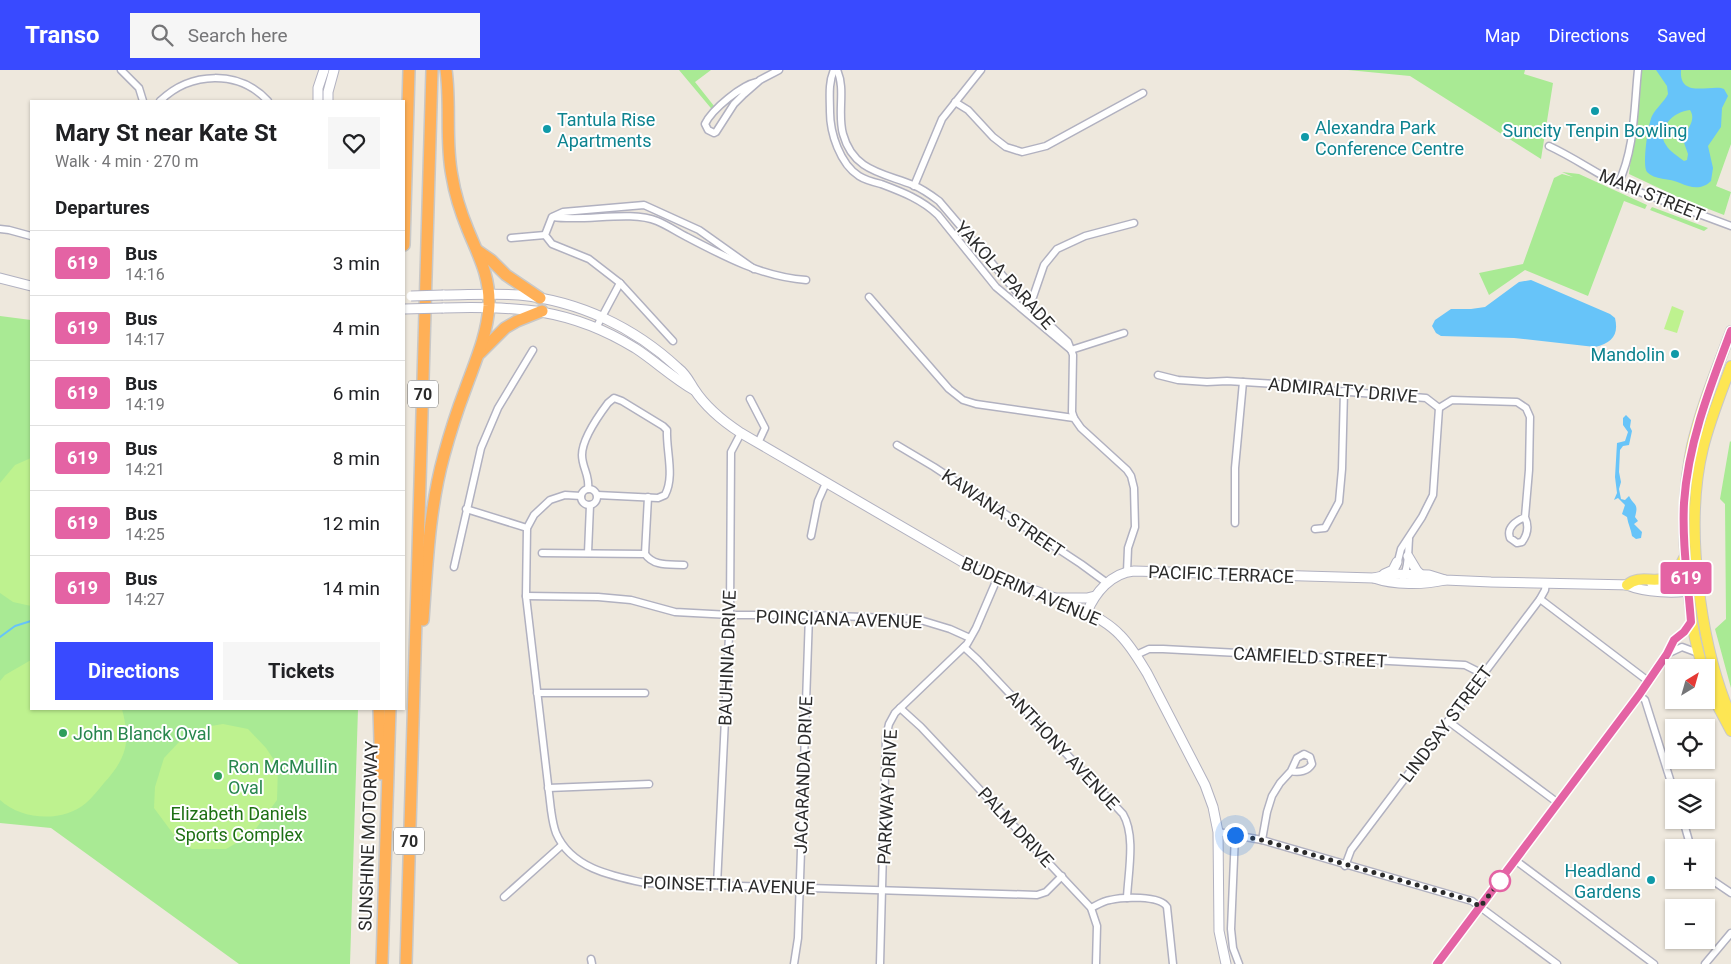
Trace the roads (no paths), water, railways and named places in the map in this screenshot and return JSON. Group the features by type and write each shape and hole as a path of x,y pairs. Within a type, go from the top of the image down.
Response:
{"highway":[{"path":"405,210 409,70"},
{"name":"70","path":"406,964 432,70"},
{"path":"413,718 420,700 429,547 436,489 452,425 479,354 485,331 488,306 485,273 478,251 462,217 452,174 448,142 446,70"},
{"path":"478,251 491,260 506,275 540,298"},
{"path":"479,354 505,328 542,311"},
{"path":"379,710 381,785 387,800"},
{"name":"SUNSHINE MOTORWAY","path":"382,964 390,710"}],"main road":[{"path":"318,100 318,88 324,70"},
{"path":"328,100 328,92 334,70"},
{"path":"0,278 30,286"},
{"path":"405,296 488,294 540,298 571,305 601,316 639,336 661,352 687,377 694,390"},
{"path":"405,309 512,307 568,317 596,328 636,349 694,390"},
{"path":"1700,659 1691,622 1687,588 1684,504 1692,446 1708,393 1731,331"},
{"path":"1731,366 1703,450 1695,512 1704,617 1715,674 1731,717"},
{"name":"BUDERIM AVENUE","path":"694,390 723,419 741,433 973,568 997,579 1087,612 1121,635 1136,655 1205,785 1213,807 1218,832 1219,931 1226,964"},
{"path":"1408,556 1417,572 1421,575"},
{"path":"1627,585 1633,581 1657,580 1671,576 1679,570 1685,558"},
{"path":"1384,574 1393,570 1397,562"},
{"name":"PACIFIC TERRACE","path":"1087,612 1096,596 1107,583 1127,572 1166,571 1374,578 1384,581 1401,577 1429,575 1445,580"},
{"name":"PACIFIC TERRACE","path":"1374,578 1384,574 1432,583 1445,580 1700,587"},
{"path":"1053,598 1087,598 1096,596"},
{"path":"1715,701 1731,731"}],"street":[{"path":"121,70 139,88 143,100"},
{"path":"757,82 748,84 721,106 707,120 708,130 716,132 734,104 757,82 779,70"},
{"name":"YAKOLA PARADE","path":"1023,305 939,201 914,186 866,168 852,154 842,132 840,109 841,79 836,70 830,78 830,126 839,151 851,169 864,179 904,193 928,206 938,215 996,287 1023,305 1068,342 1072,350"},
{"path":"914,186 942,119 981,70"},
{"path":"1618,184 1624,173 1629,156 1638,70"},
{"path":"161,100 176,88 188,83 216,78 238,79 259,91 267,100"},
{"path":"955,102 968,110 993,137 1006,147 1022,152 1046,146 1143,93"},
{"name":"MARI STREET","path":"1549,146 1566,153 1618,184 1731,226"},
{"path":"545,235 552,217 563,212 644,205 699,230 754,269"},
{"path":"552,217 638,216 656,220 732,261 786,279 806,280"},
{"path":"1023,305 1033,297 1044,265 1057,249 1085,236 1134,223"},
{"path":"0,229 30,236"},
{"path":"511,238 545,235"},
{"path":"545,235 552,244 590,259 620,283 673,341"},
{"path":"596,328 620,283"},
{"path":"869,297 949,389 963,400 976,404 1074,418"},
{"path":"1124,332 1072,350 1074,418 1081,428 1127,470 1133,481 1135,527 1128,548 1127,572"},
{"path":"454,567 481,448 498,408 533,350"},
{"name":"ADMIRALTY DRIVE","path":"1158,375 1178,380 1299,384 1311,388 1426,398 1439,408 1452,400 1508,401 1522,404 1530,418 1529,470 1525,517"},
{"path":"1235,523 1235,468 1243,382"},
{"path":"1315,529 1325,528 1339,502 1342,470 1344,391"},
{"path":"581,496 588,489 589,480 582,454 584,445 608,402 614,398 667,430 666,445 670,455 668,489 665,496 658,498 597,496"},
{"path":"750,399 765,426 764,433 758,443"},
{"path":"1401,577 1397,562 1401,549 1428,508 1433,495 1439,408"},
{"name":"BAUHINIA DRIVE","path":"717,886 730,615 731,452 741,433"},
{"name":"KAWANA STREET","path":"897,444 1107,583"},
{"path":"811,536 818,501 826,483"},
{"path":"588,489 593,490 597,496"},
{"path":"466,509 527,528 534,515 550,500 564,495 581,496"},
{"path":"581,496 583,502 590,505"},
{"path":"590,505 596,501 597,496"},
{"path":"648,497 645,554 649,560 656,564 684,565"},
{"path":"588,553 590,505"},
{"name":"POINSETTIA AVENUE","path":"527,528 526,596 548,788 556,832 562,845 572,856 586,866 622,878 645,883 1039,895 1046,892 1062,876"},
{"path":"1401,577 1408,556 1409,537"},
{"path":"542,552 645,554"},
{"name":"PARKWAY DRIVE","path":"880,964 886,737 892,719 900,708 964,647 997,579"},
{"name":"LINDSAY STREET","path":"1345,866 1351,850 1540,600 1546,583"},
{"name":"POINCIANA AVENUE","path":"526,596 598,597 631,600 675,612 917,619 950,629 970,638"},
{"path":"1540,600 1648,681"},
{"name":"JACARANDA DRIVE","path":"794,964 798,938 809,615"},
{"path":"1437,964 1639,695 1667,654 1674,640 1684,632 1691,622"},
{"name":"ANTHONY AVENUE","path":"964,647 1123,814 1128,823 1130,834 1127,898"},
{"path":"1667,654 1682,647 1698,653"},
{"name":"CAMFIELD STREET","path":"1136,655 1144,650 1154,648 1466,665 1483,674"},
{"path":"537,693 645,693"},
{"path":"1639,695 1644,700 1670,779"},
{"name":"PALM DRIVE","path":"900,708 922,727 1091,908 1097,926 1096,964"},
{"path":"1448,720 1558,803"},
{"path":"1262,840 1272,796 1291,771"},
{"path":"548,788 649,784"},
{"path":"1218,832 1262,840 1345,866 1472,901 1558,964"},
{"path":"1235,835 1231,929 1233,948 1239,964"},
{"path":"504,897 562,845"},
{"path":"1515,860 1654,964"},
{"path":"1715,882 1731,893"},
{"path":"1091,908 1110,899 1127,898 1156,899 1166,905 1174,964"},
{"path":"1705,964 1731,932"}],"water":[{"path":"1656,70 1681,70 1684,84 1689,87 1721,88 1724,89 1728,96 1722,108 1721,127 1708,146 1713,168 1711,181 1704,186 1688,186 1650,175 1647,172 1645,153 1650,120 1668,94 1667,86","holes":["1690,110 1692,121 1683,140 1688,154 1687,160 1684,161 1668,147 1663,139 1663,133 1672,117"]},
{"path":"1531,280 1610,314 1615,318 1616,324 1613,337 1610,341 1595,347 1514,338 1441,336 1436,333 1432,326 1435,320 1451,309 1485,307 1519,282"},
{"path":"1626,415 1631,420 1630,427 1632,431 1629,445 1623,446 1620,450 1619,472 1621,482 1619,489 1621,499 1625,500 1629,496 1636,507 1635,517 1638,521 1634,524 1642,532 1641,538 1636,539 1632,536 1627,517 1622,514 1625,505 1618,498 1614,500 1617,493 1615,477 1617,443 1625,441 1628,432 1623,425 1623,418"}],"waterway":[{"path":"0,637 15,626 30,621"}],"place":[{"name":"Suncity Tenpin Bowling","path":"1595,111"},
{"name":"Tantula Rise Apartments","path":"547,129"},
{"name":"Alexandra Park Conference Centre","path":"1305,137"},
{"name":"Mandolin","path":"1675,354"},
{"name":"John Blanck Oval","path":"63,733"},
{"name":"Ron McMullin Oval","path":"218,776"},
{"name":"Headland Gardens","path":"1651,880"}],"park label":[{"name":"Elizabeth Daniels Sports Complex","path":"239,823"}]}
